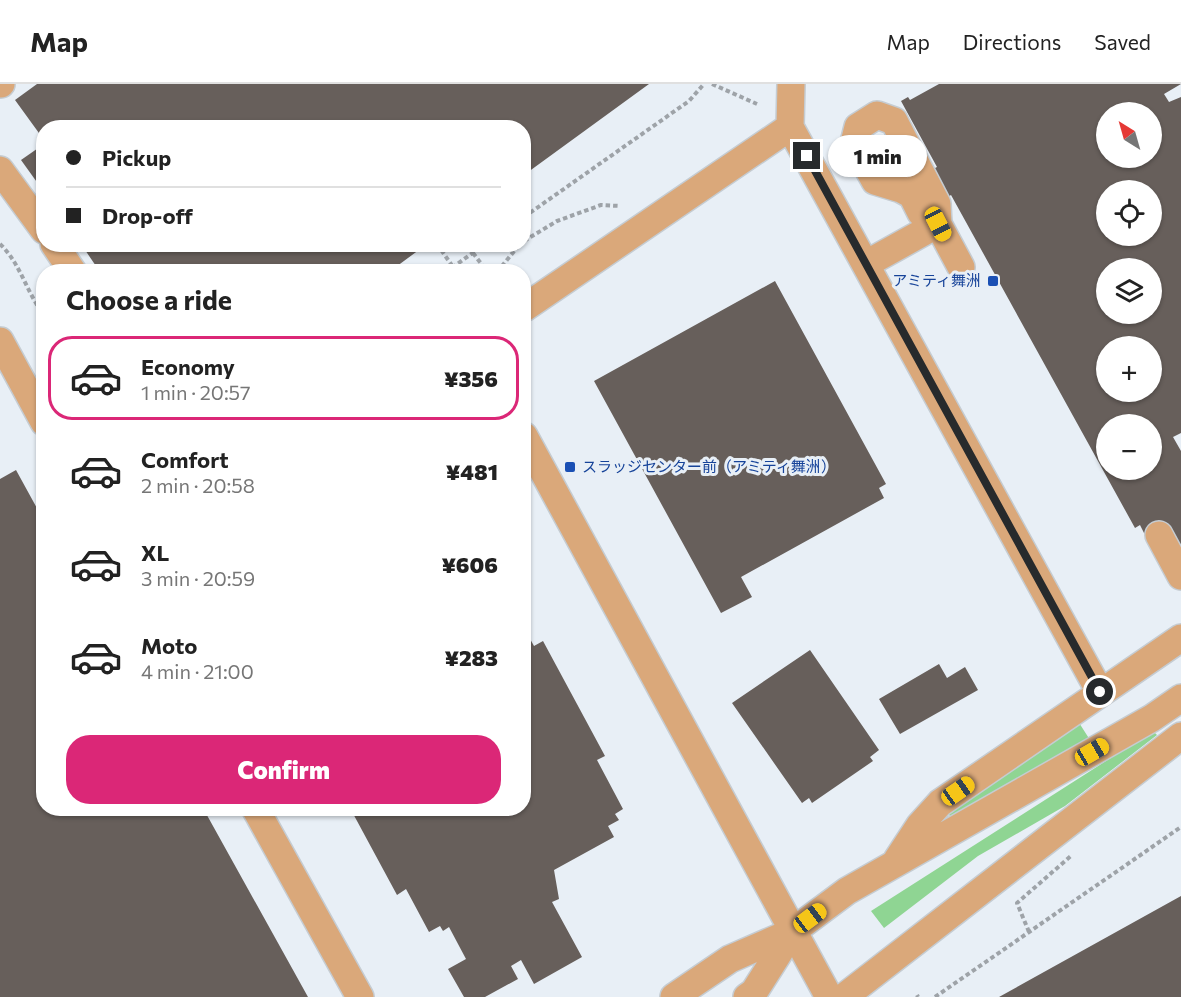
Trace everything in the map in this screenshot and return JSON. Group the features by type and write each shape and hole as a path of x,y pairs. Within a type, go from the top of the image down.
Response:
{"street":[{"path":"791,84 790,127 1100,692"},
{"path":"531,303 790,127"},
{"path":"0,170 36,219"},
{"path":"866,264 938,224 961,267"},
{"path":"0,341 36,407"},
{"path":"531,449 829,997"},
{"path":"1159,535 1181,576"},
{"path":"893,866 920,825 940,803 1181,638"},
{"path":"674,997 730,958 792,932 847,891 1152,718 1181,698"},
{"path":"844,997 1175,740"},
{"path":"259,816 360,997"},
{"path":"747,997 754,992 792,932"}],"path":[{"path":"531,212 689,101 704,84"},
{"path":"712,84 757,104"},
{"path":"531,237 557,221 601,205 620,206"},
{"path":"0,244 13,257 36,305"},
{"path":"457,264 473,252 482,264"},
{"path":"504,264 513,252"},
{"path":"935,997 1181,827"},
{"path":"1029,932 1017,903 1077,850"}],"green space":[{"path":"1076,718 1090,740 954,820 949,815 951,808"},
{"path":"1153,731 1157,735 1065,806 978,856 884,928 871,911"}],"building":[{"path":"37,84 649,84 531,170 531,120 36,120 36,129 15,100"},
{"path":"939,84 1181,84 1164,94 1169,102 1181,97 1181,433 1173,437 1181,451 1181,552 1148,541 1140,525 1135,528 1108,480 1162,480 1162,414 1096,414 1096,457 951,195 946,198 931,170 937,167 901,101 908,97 910,100"},
{"path":"36,150 36,181 21,160"},
{"path":"86,252 416,252 400,264 95,264"},
{"path":"775,281 886,484 879,488 884,498 741,577 752,597 721,613 594,381"},
{"path":"16,470 36,506 36,816 207,816 308,997 0,997 0,479"},
{"path":"531,641 534,646 543,641 605,756 597,760 623,809 615,814 619,820 608,826 614,837 554,870 559,899 552,902 582,957 534,984 521,960 511,966 518,979 485,997 464,997 448,969 466,959 449,927 443,931 440,926 429,932 406,889 397,895 354,816 531,816"},
{"path":"810,650 879,750 870,757 873,761 812,803 809,798 802,803 732,703"},
{"path":"939,664 947,678 965,667 978,690 900,734 879,699"},
{"path":"1181,896 1181,997 999,997"}],"place":[{"name":"アミティ舞洲","path":"993,281"},
{"name":"スラッジセンター前（アミティ舞洲）","path":"570,467"}],"route":[{"path":"807,156 1100,692"}]}
